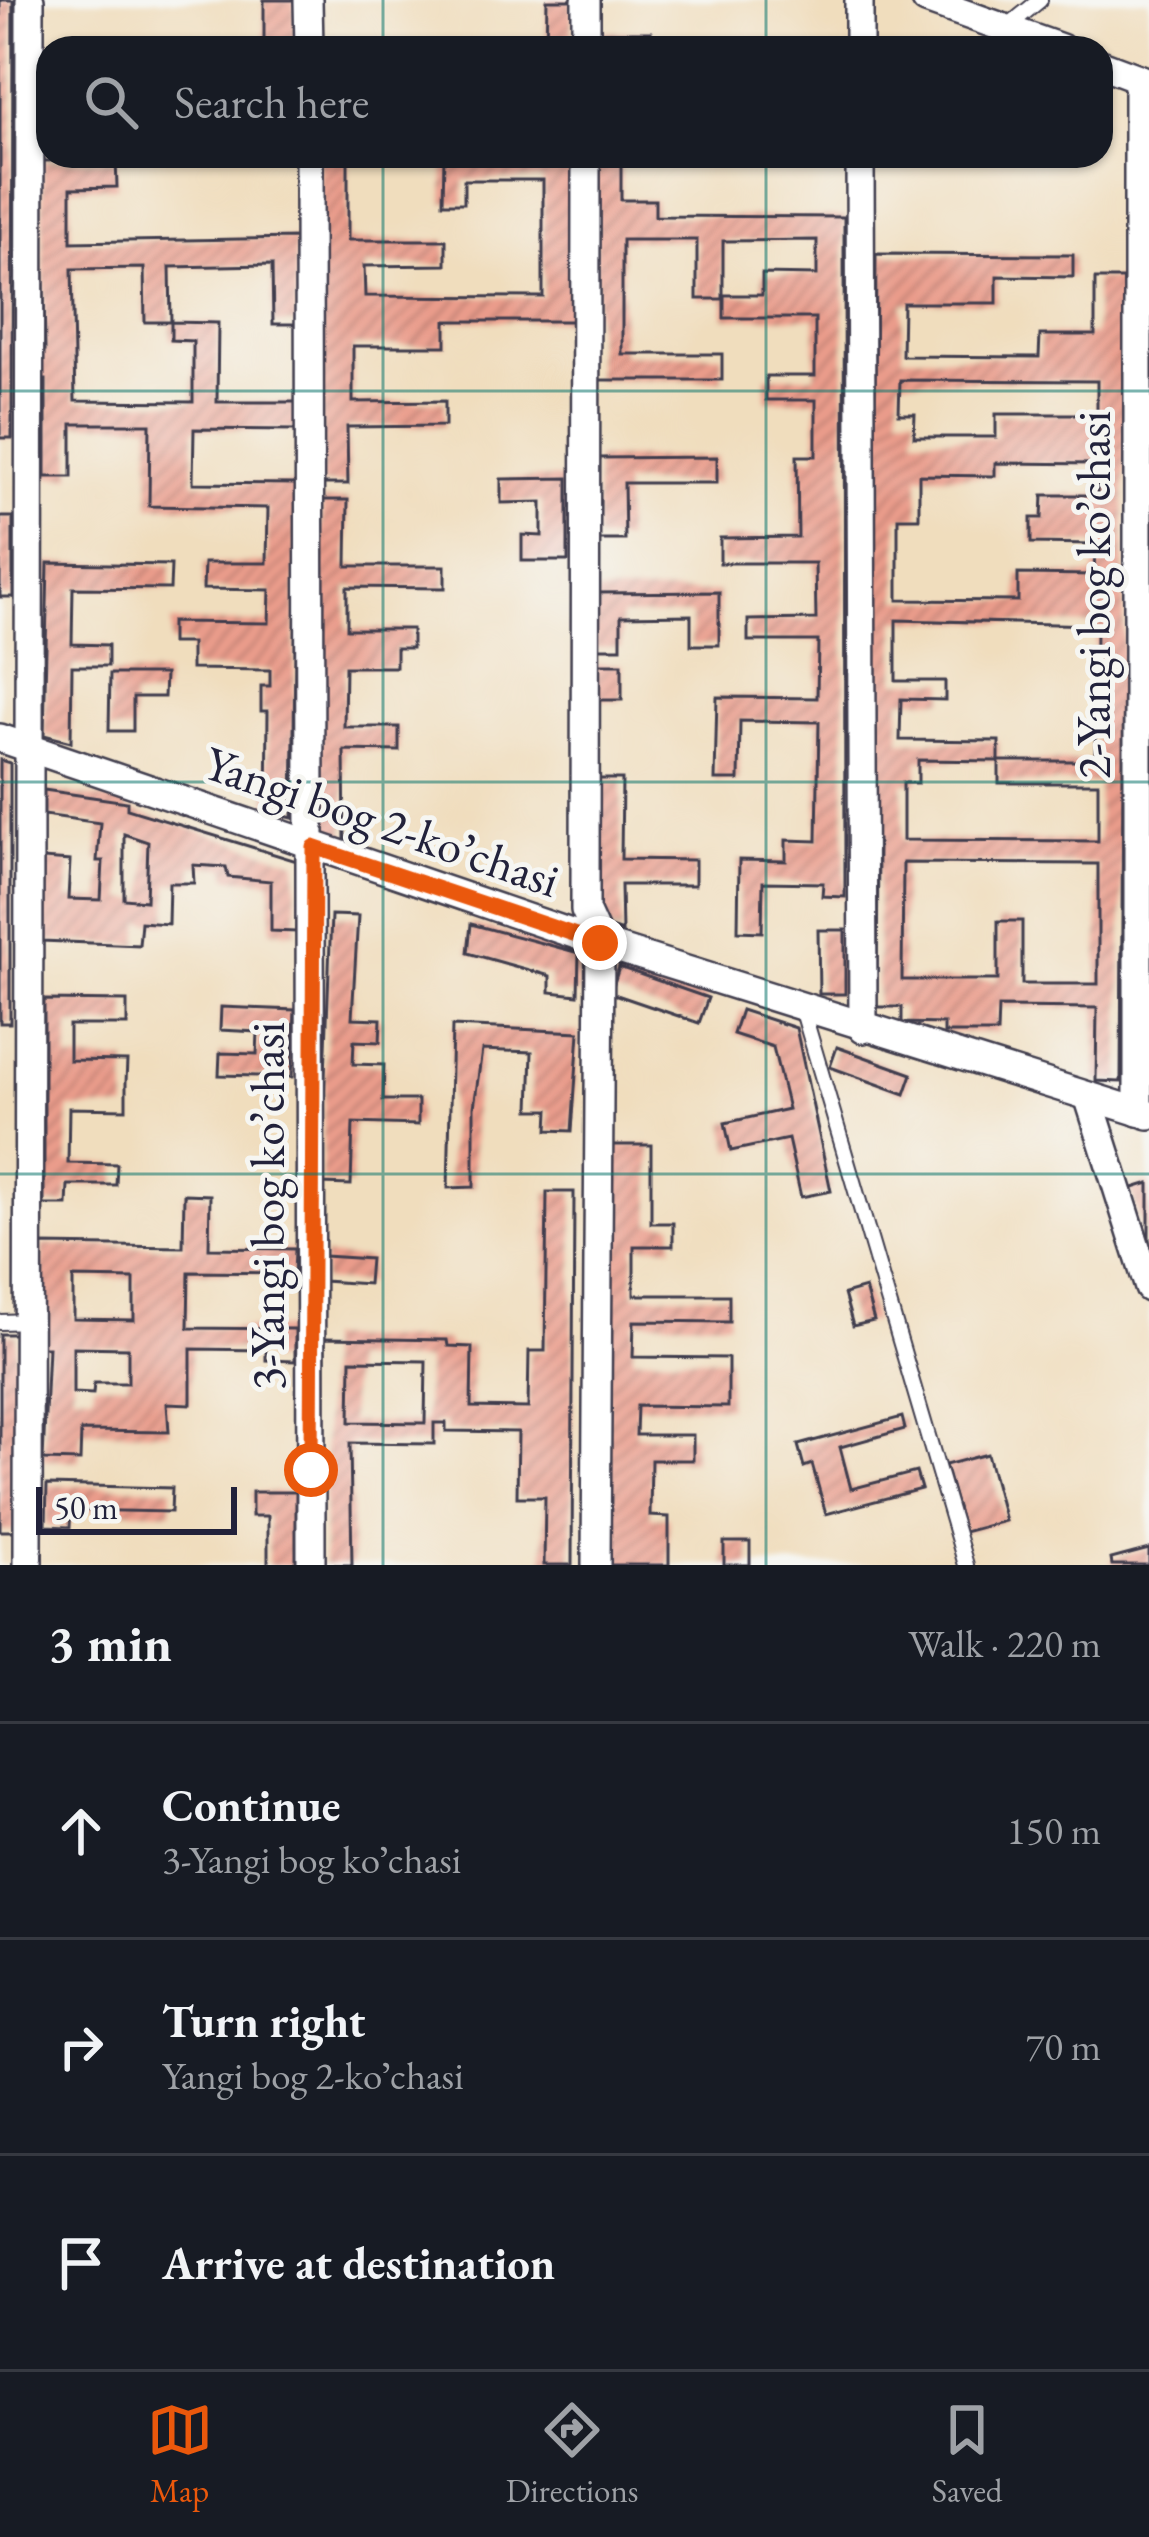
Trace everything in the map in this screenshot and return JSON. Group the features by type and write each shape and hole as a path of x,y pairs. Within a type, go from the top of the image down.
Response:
{"street":[{"path":"28,1565 29,0"},
{"path":"308,0 309,36"},
{"path":"586,0 586,36"},
{"path":"859,0 859,36"},
{"path":"926,0 1030,36"},
{"path":"1113,69 1143,80"},
{"name":"2-Yangi bog koʼchasi","path":"1143,80 1143,1113"},
{"path":"309,168 314,847"},
{"path":"586,168 585,910 600,943 596,1565"},
{"path":"860,168 862,1029"},
{"name":"Yangi bog 2-koʼchasi","path":"0,738 862,1029 1143,1113"},
{"name":"3-Yangi bog koʼchasi","path":"311,1565 314,847"},
{"path":"1089,1099 1149,1288"}],"lane":[{"path":"1007,27 1040,0"},
{"path":"802,1008 966,1565"},
{"path":"0,1322 30,1321"}],"building":[{"path":"0,0 13,0 12,438 0,438"},
{"path":"264,0 295,0 295,36 264,36"},
{"path":"547,0 572,0 572,36 546,36"},
{"path":"595,32 651,32 651,36 595,36"},
{"path":"42,168 116,168 117,187 71,188 71,242 295,238 296,324 273,324 272,265 170,267 171,322 218,323 217,402 298,402 298,430 194,429 193,483 297,484 293,818 267,812 268,711 261,711 261,686 270,686 270,670 191,669 191,643 171,643 171,622 269,623 270,590 203,589 204,563 267,563 268,508 149,506 150,424 72,424 72,477 46,477 46,380 39,380 39,350 45,350","holes":["144,268 145,322 171,322 171,340 193,341 193,402 75,401 72,269"]},
{"path":"319,168 348,168 348,240 446,240 446,265 364,266 365,296 543,297 543,180 464,180 464,203 443,203 444,168 572,168 572,321 446,321 446,346 353,346 353,402 445,401 445,426 347,427 348,484 322,484"},
{"path":"595,168 621,168 621,200 655,200 655,216 844,217 845,897 822,896 823,883 763,882 762,932 738,931 739,860 786,861 786,840 817,841 819,722 740,721 739,780 715,780 717,697 817,698 818,641 748,641 748,620 816,619 815,563 720,563 720,538 798,537 797,456 816,456 816,400 766,400 766,376 815,376 815,318 724,318 724,295 762,295 762,274 817,275 817,240 723,241 723,299 697,299 697,240 622,240 622,354 722,354 722,380 596,380"},
{"path":"876,254 1073,255 1073,277 997,276 997,303 903,303 902,356 1039,357 1040,335 1095,335 1095,279 1126,279 1121,1082 1096,1081 1097,1008 998,1007 997,1033 944,1033 944,1024 902,1023 902,1007 877,1007 878,840 872,840","holes":["900,380 1097,381 1097,414 996,414 996,437 914,437 915,414 899,414","995,463 1098,464 1097,495 1043,495 1042,518 1031,518 1031,543 1095,544 1094,575 1018,574 1018,601 898,600 898,518 919,518 919,475 995,476","896,620 1096,625 1095,761 999,761 999,741 900,740 901,699 945,700 945,681 896,681","918,760 999,761 999,783 1098,783 1098,841 903,840 903,783 918,783","903,863 1098,864 1098,984 1022,984 1022,921 998,921 998,980 902,980"]},
{"path":"717,457 717,483 624,483 625,540 596,540 596,458"},
{"path":"568,478 568,561 522,561 522,535 542,536 542,502 501,503 501,479"},
{"path":"322,500 348,500 347,566 445,566 445,588 347,587 347,629 412,629 412,648 396,648 396,667 345,667 344,727 399,727 399,751 344,750 345,841 320,835"},
{"path":"0,517 13,517 13,597 0,597"},
{"path":"48,563 171,565 170,589 73,588 72,644 108,645 108,666 72,666 71,742 44,735"},
{"path":"719,592 719,645 691,645 691,615 621,616 621,648 595,648 595,593"},
{"path":"596,664 622,664 622,700 596,700"},
{"path":"110,674 165,674 164,697 133,697 133,731 109,731"},
{"path":"0,760 10,763 10,1023 0,1023"},
{"path":"594,779 622,779 621,859 695,860 695,885 621,885 622,932 595,923"},
{"path":"44,790 127,802 127,809 297,861 296,932 271,931 271,881 228,877 226,867 193,865 194,883 169,883 168,924 141,922 139,945 42,941 43,859 70,861 68,899 101,900 103,861 97,861 100,823 44,815","holes":["124,834 148,842 146,901 124,899"]},
{"path":"331,915 358,916 352,1018 381,1019 380,1042 354,1041 353,1064 384,1065 383,1100 418,1100 418,1125 353,1123 351,1185 321,1184"},
{"path":"471,924 579,953 578,995 550,992 550,976 468,953"},
{"path":"818,930 845,930 845,994 819,994"},
{"path":"619,967 708,998 699,1023 611,993"},
{"path":"44,1000 127,1001 127,1025 69,1025 69,1060 127,1061 126,1109 69,1108 68,1163 117,1164 116,1185 68,1185 67,1205 44,1205"},
{"path":"221,1007 295,1010 292,1077 219,1075 220,1053 257,1054 258,1032 220,1030"},
{"path":"741,1010 796,1028 831,1191 801,1197 788,1139 731,1151 725,1123 788,1109 773,1047 733,1034"},
{"path":"452,1026 579,1032 572,1131 548,1130 549,1110 530,1110 532,1052 482,1050 474,1107 474,1187 448,1188"},
{"path":"837,1047 912,1074 905,1094 830,1067"},
{"path":"610,1145 651,1145 651,1223 673,1223 673,1246 634,1246 634,1295 729,1295 729,1322 634,1321 633,1357 728,1358 728,1407 637,1406 636,1435 693,1435 693,1460 651,1460 650,1516 669,1517 669,1565 606,1565"},
{"path":"1149,1183 1149,1242 1148,1242 1130,1189"},
{"path":"547,1192 574,1192 572,1565 544,1565 545,1497 517,1497 518,1432 446,1431 446,1423 434,1423 434,1444 350,1443 352,1565 324,1565 325,1338 447,1340 448,1346 472,1347 471,1407 528,1408 529,1351 545,1351","holes":["351,1360 426,1361 425,1423 350,1422"]},
{"path":"184,1194 210,1195 209,1248 295,1249 294,1273 189,1272 188,1328 295,1329 295,1361 266,1360 266,1350 191,1349 191,1404 167,1403 169,1432 81,1431 80,1461 43,1460 48,1347 40,1347 42,1245 183,1247","holes":["73,1278 134,1279 134,1320 73,1319","73,1347 128,1348 128,1383 94,1383 93,1394 73,1393"]},
{"path":"324,1256 370,1259 368,1284 323,1281"},
{"path":"865,1288 874,1321 853,1326 844,1294"},
{"path":"0,1334 16,1334 16,1531 0,1531"},
{"path":"902,1417 905,1429 840,1447 851,1489 916,1472 921,1489 826,1514 812,1464 804,1467 798,1445"},
{"path":"987,1454 1005,1521 964,1532 945,1465"},
{"path":"47,1485 172,1488 171,1512 71,1510 70,1527 46,1526"},
{"path":"252,1492 296,1492 296,1565 268,1565 268,1516 252,1516"},
{"path":"724,1542 750,1542 750,1565 724,1565"},
{"path":"1149,1549 1149,1565 1112,1565 1111,1559"}],"route":[{"path":"311,1470 314,847 600,943"}]}
